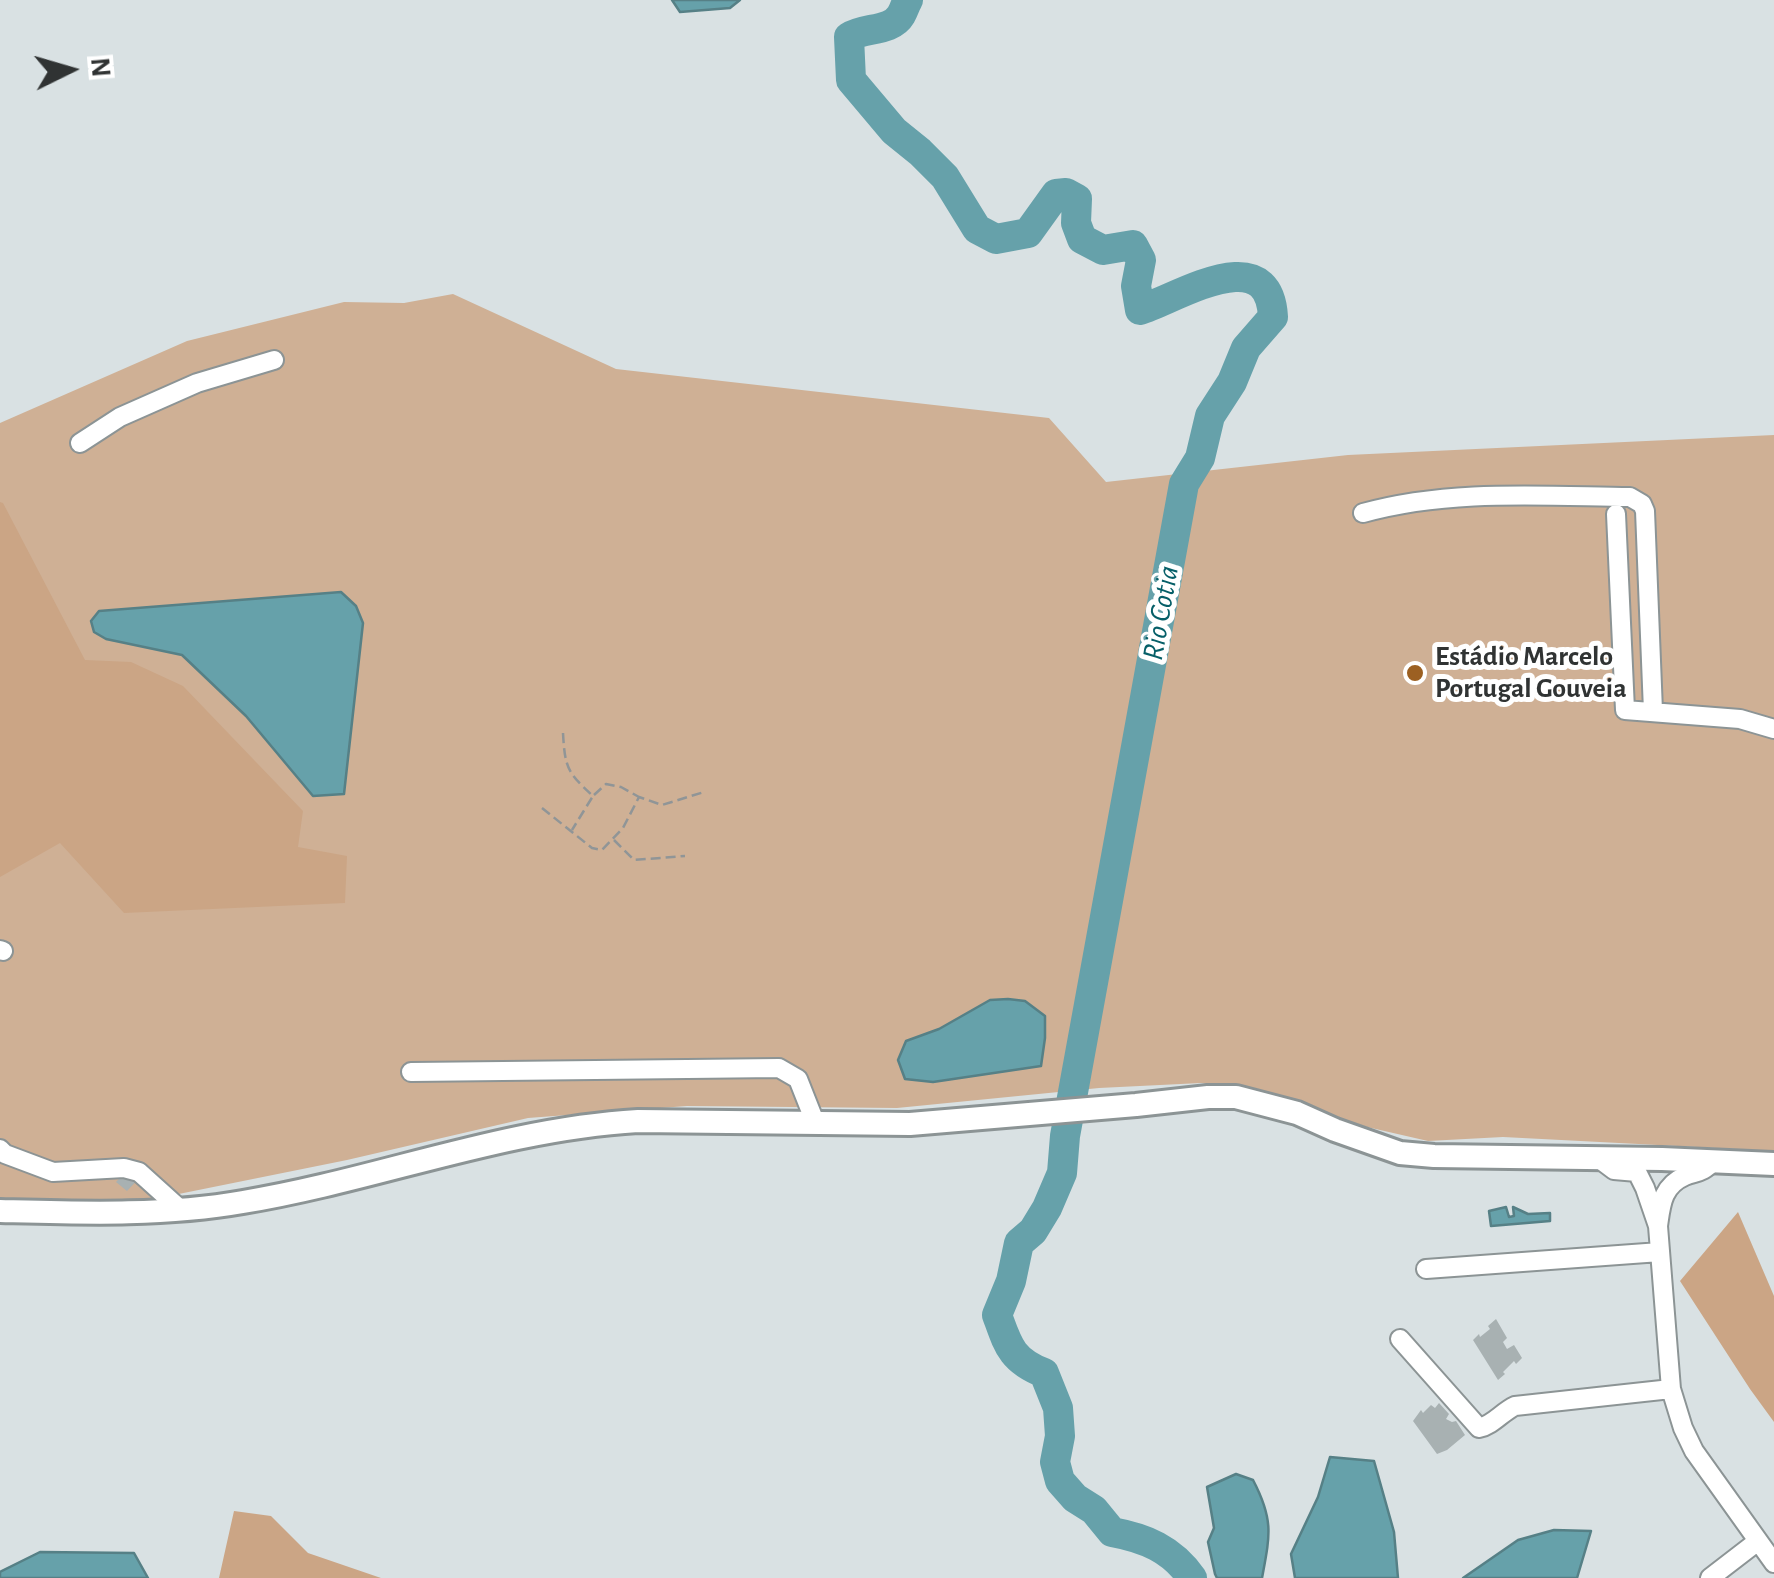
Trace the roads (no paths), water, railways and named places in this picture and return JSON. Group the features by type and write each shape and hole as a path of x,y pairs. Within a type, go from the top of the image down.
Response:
{"main road":[{"path":"0,1212 103,1214 242,1202 484,1144 594,1124 910,1124 1208,1097 1236,1097 1297,1113 1400,1153 1774,1164"}],"lane":[{"path":"80,443 120,417 197,383 274,360"},
{"path":"1363,514 1392,505 1462,497 1630,497 1642,504 1653,711"},
{"path":"1616,514 1625,710 1740,720 1774,729"},
{"path":"412,1072 779,1068 798,1079 815,1122"},
{"path":"0,1149 53,1172 124,1168 139,1172 180,1208"},
{"path":"1598,1158 1614,1170 1636,1172 1658,1226"},
{"path":"1714,1161 1704,1172 1684,1176 1662,1196 1658,1226 1671,1389 1694,1451 1774,1564"},
{"path":"1426,1269 1660,1252"},
{"path":"1400,1338 1479,1428 1515,1406 1671,1389"},
{"path":"1710,1578 1758,1541"}],"water":[{"path":"672,0 740,0 730,8 680,12"},
{"path":"341,592 356,606 363,623 344,794 313,796 246,716 182,655 106,639 94,632 91,621 99,611"},
{"path":"990,1000 1025,1001 1045,1016 1041,1066 933,1082 905,1079 898,1060 906,1041 939,1029"},
{"path":"1506,1207 1509,1217 1514,1216 1513,1207 1528,1214 1550,1213 1550,1221 1491,1226 1489,1211"},
{"path":"1330,1457 1374,1461 1394,1532 1398,1578 1295,1578 1291,1554 1318,1497"},
{"path":"1236,1474 1253,1480 1267,1517 1262,1578 1217,1578 1215,1574 1208,1542 1214,1528 1207,1487"},
{"path":"1554,1530 1591,1531 1577,1578 1463,1578 1518,1540"},
{"path":"40,1552 134,1553 148,1578 0,1578 0,1572"}],"waterway":[{"name":"Rio Cotia","path":"908,0 891,24 849,37 851,80 894,131 945,177 977,229 996,239 1028,233 1056,194 1066,193 1077,199 1076,223 1082,239 1103,250 1133,245 1141,260 1136,286 1140,310 1198,286 1239,277 1256,281 1268,294 1273,317 1246,348 1232,382 1210,416 1200,458 1184,484 1065,1136 1062,1173 1033,1231 1019,1243 1011,1281 997,1315 1012,1350 1024,1363 1044,1373 1058,1408 1060,1436 1055,1462 1060,1481 1075,1498 1094,1510 1112,1532 1157,1546 1176,1559 1192,1578"}],"place":[{"name":"Estádio Marcelo Portugal Gouveia","path":"1415,673"}]}
